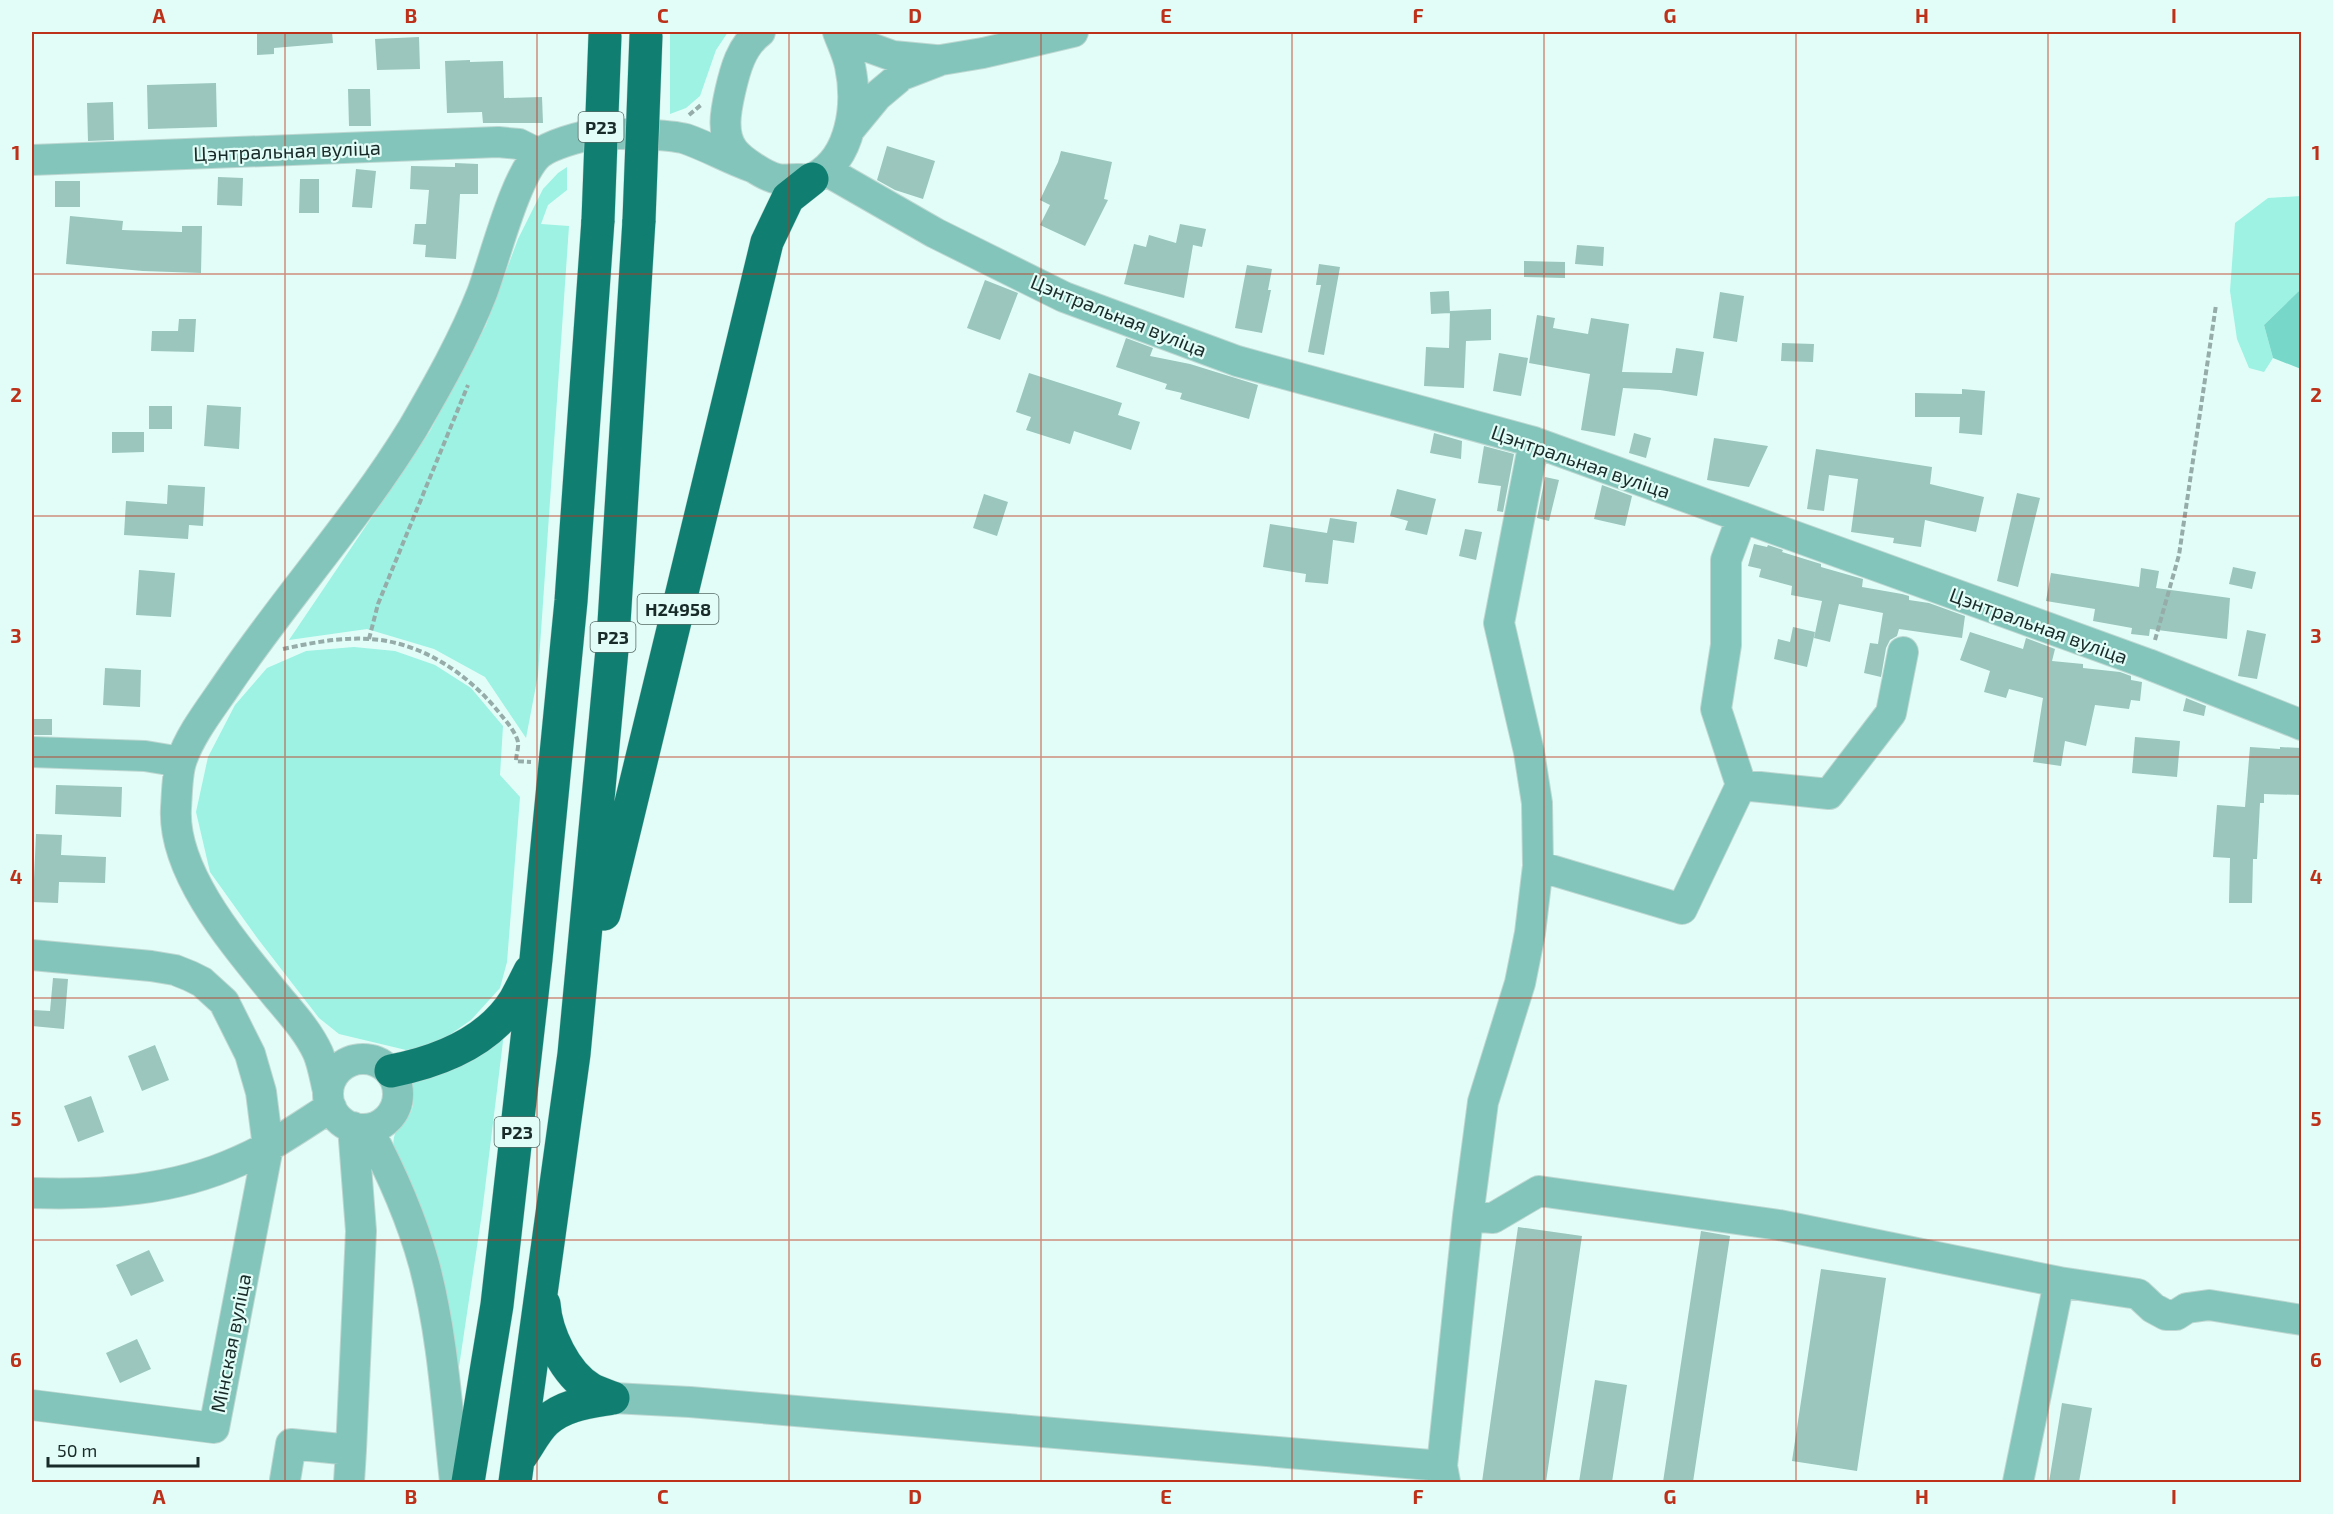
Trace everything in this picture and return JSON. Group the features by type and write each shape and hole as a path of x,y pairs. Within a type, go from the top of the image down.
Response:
{"highway":[{"name":"Р23","path":"468,1482 497,1305 536,959 572,601 598,220 605,33"},
{"name":"Р23","path":"517,1471 574,1054 613,639 639,220 646,33"},
{"name":"Н24958","path":"574,1054 605,908 767,242 788,198 818,175"},
{"path":"391,1071 422,1065 469,1043 490,1029 514,1002 536,959"},
{"path":"543,1281 545,1311 551,1334 562,1355 574,1375 590,1388 613,1398"},
{"path":"517,1471 545,1422 563,1409 613,1398"}],"street":[{"path":"675,137 702,119 721,98 744,49 760,32"},
{"name":"Н24958","path":"839,32 893,56 941,60"},
{"name":"Н24958","path":"818,175 841,150 849,130 853,108 850,65 839,32"},
{"name":"Н24958","path":"849,130 877,96 902,75 981,42 1073,32"},
{"path":"735,71 725,116 726,130 733,150 752,167"},
{"path":"307,1033 334,1051 382,1063 391,1071 399,1091 398,1101 388,1120 379,1126 361,1128 344,1123 329,1099 320,1056 307,1033 225,929 198,889 180,842 176,811 181,762 197,730 245,657 361,504 412,429 443,373 481,295 513,203 526,174 539,154 567,141 594,135 675,137 700,145 777,179 818,175"},
{"name":"Цэнтральная вуліца","path":"32,160 498,142 519,144 539,154"},
{"name":"Цэнтральная вуліца","path":"818,175 865,194 934,233 1064,297 1204,349 1237,361 1534,442 2148,664 2301,725"},
{"path":"613,1398 690,1402 1354,1471 1393,1462 1443,1474 1468,1216 1483,1102 1520,983 1530,933 1538,866 1537,803 1499,623 1534,442"},
{"path":"1538,866 1682,909 1741,785 1716,709 1726,645 1726,560 1742,517"},
{"path":"1741,785 1828,794 1892,713 1902,652"},
{"path":"32,752 145,756 181,762"},
{"name":"Мінская вуліца","path":"32,955 175,970 208,987 224,1002 250,1054 261,1092 268,1147 214,1428 32,1405"},
{"path":"32,1193 80,1194 141,1190 205,1174 239,1161 268,1147 329,1099 331,1079 337,1069 358,1058"},
{"path":"361,1128 408,1213 424,1265 435,1319 455,1482"},
{"path":"349,1482 362,1231 361,1128"},
{"path":"1468,1216 1493,1218 1539,1191 1779,1225 2059,1282 2138,1294 2153,1308 2166,1315 2176,1315 2187,1308 2209,1305 2301,1320"},
{"path":"362,1231 366,1218 381,1210 395,1208 408,1213"},
{"path":"2018,1482 2059,1282"},
{"path":"285,1480 291,1444 351,1450"}],"path":[{"path":"2148,664 2179,555 2216,305"},
{"path":"369,639 378,604 472,375"},
{"path":"282,650 334,640 369,639 386,641 421,652 472,682 509,725 518,742 516,760 556,765"}],"green space":[{"path":"670,32 728,32 716,50 700,96 686,108 670,114"},
{"path":"567,167 567,190 548,205 541,224 569,226 538,675 526,738 485,677 434,649 367,629 289,640 430,431 486,325 518,239 543,189"},
{"path":"2301,196 2301,289 2264,325 2273,358 2264,372 2249,368 2237,339 2230,291 2235,223 2268,198"},
{"path":"2301,289 2301,369 2273,358 2264,325"},
{"path":"354,647 395,651 435,665 471,688 503,726 500,775 520,797 507,962 500,988 471,1020 435,1045 406,1050 339,1034 319,1018 210,872 196,812 208,757 235,705 267,668 306,651"},
{"path":"504,1033 482,1213 457,1380 393,1143 397,1130 411,1113 412,1079"}],"building":[{"path":"257,32 332,32 333,43 274,48 274,54 257,55"},
{"path":"419,37 420,69 377,70 375,39"},
{"path":"470,60 470,62 503,61 504,98 542,97 543,123 483,123 482,112 447,113 445,61"},
{"path":"216,83 217,127 148,129 147,85"},
{"path":"348,89 370,89 371,126 349,126"},
{"path":"113,102 114,140 88,141 87,103"},
{"path":"887,146 935,161 923,199 895,190 877,180"},
{"path":"1061,151 1112,162 1104,199 1108,200 1085,246 1040,225 1050,205 1040,200"},
{"path":"455,163 478,164 478,194 460,194 456,259 425,257 426,245 413,244 415,224 426,224 429,190 410,189 411,166 455,167"},
{"path":"356,169 376,171 372,208 352,207"},
{"path":"218,177 243,178 242,206 217,205"},
{"path":"300,179 319,179 319,213 299,213"},
{"path":"55,181 80,181 80,207 55,207"},
{"path":"70,216 123,221 122,230 182,232 182,226 202,226 201,273 143,271 66,264"},
{"path":"1180,224 1206,229 1202,247 1193,245 1184,298 1124,284 1134,244 1146,247 1149,235 1176,243"},
{"path":"1577,245 1604,247 1603,266 1575,264"},
{"path":"1524,261 1565,262 1565,278 1524,277"},
{"path":"1319,264 1340,267 1324,355 1308,352 1321,285 1316,285"},
{"path":"1247,265 1272,269 1268,290 1271,290 1262,333 1235,328"},
{"path":"985,280 1018,293 1000,340 967,328"},
{"path":"1449,291 1450,313 1431,314 1430,292"},
{"path":"1720,292 1744,296 1737,342 1713,338"},
{"path":"1491,309 1491,340 1466,341 1464,388 1424,386 1426,347 1449,348 1450,311"},
{"path":"1537,315 1555,318 1553,328 1588,334 1591,318 1629,324 1622,372 1672,373 1676,348 1704,352 1697,396 1660,390 1623,388 1615,436 1581,430 1590,374 1529,363"},
{"path":"179,319 196,319 194,352 151,351 152,331 178,331"},
{"path":"1126,338 1153,348 1150,356 1190,364 1258,385 1249,419 1180,399 1182,393 1165,389 1167,384 1116,367"},
{"path":"1782,343 1814,344 1813,362 1781,361"},
{"path":"1499,353 1528,358 1521,396 1493,391"},
{"path":"1029,373 1122,403 1118,415 1140,422 1131,450 1074,431 1070,444 1026,430 1031,417 1016,412"},
{"path":"1962,389 1985,391 1982,435 1959,433 1960,417 1915,417 1915,393 1962,394"},
{"path":"207,405 241,407 239,449 204,446"},
{"path":"149,406 172,406 172,429 149,429"},
{"path":"112,432 144,432 144,452 112,453"},
{"path":"1434,433 1462,441 1461,459 1430,453"},
{"path":"1634,433 1651,438 1646,458 1629,453"},
{"path":"1714,438 1768,446 1749,487 1707,480"},
{"path":"1484,446 1514,454 1503,512 1497,511 1501,486 1478,483"},
{"path":"1816,449 1932,467 1930,484 1984,497 1976,532 1925,520 1921,547 1893,543 1894,538 1851,532 1858,479 1829,475 1824,511 1807,509"},
{"path":"1545,477 1559,480 1549,521 1537,518"},
{"path":"168,485 205,487 203,526 189,525 188,539 124,535 126,501 167,504"},
{"path":"1602,485 1632,496 1625,526 1594,519"},
{"path":"1397,489 1436,499 1427,535 1405,530 1408,521 1390,516"},
{"path":"2017,493 2040,498 2018,587 1997,581"},
{"path":"984,494 1008,502 997,536 973,528"},
{"path":"1330,518 1357,522 1354,543 1333,540 1328,584 1305,582 1306,574 1263,567 1270,524 1327,533"},
{"path":"1465,529 1482,532 1476,560 1459,556"},
{"path":"1754,544 1767,547 1768,545 1783,550 1782,552 1821,564 1821,567 1863,579 1862,587 1902,594 1909,596 1909,600 1929,603 1965,616 1962,638 1899,629 1897,636 1890,640 1886,648 1881,677 1864,673 1870,643 1878,644 1883,613 1839,604 1830,642 1814,638 1822,601 1791,595 1792,586 1759,577 1761,569 1748,566"},
{"path":"2233,567 2256,572 2252,589 2229,584"},
{"path":"2141,568 2159,571 2156,588 2230,598 2227,639 2150,629 2149,636 2131,634 2132,628 2093,621 2095,609 2046,601 2051,573 2139,587"},
{"path":"139,570 175,573 171,617 136,615"},
{"path":"1793,627 1815,632 1807,667 1774,659 1778,639 1790,642"},
{"path":"2247,630 2266,634 2257,679 2238,676"},
{"path":"1970,632 2023,649 2026,638 2055,649 2052,661 2083,664 2083,668 2120,672 2131,676 2131,680 2142,682 2140,701 2131,700 2129,709 2095,705 2086,746 2065,741 2061,766 2033,762 2043,698 2009,689 2006,698 1984,692 1990,671 1960,660"},
{"path":"105,668 141,670 140,707 103,705"},
{"path":"2186,698 2206,706 2204,716 2183,711"},
{"path":"34,719 52,719 52,735 34,735"},
{"path":"2135,737 2180,741 2177,777 2132,773"},
{"path":"2250,747 2301,748 2301,795 2264,794 2264,803 2260,803 2257,859 2253,859 2252,903 2229,903 2230,858 2213,857 2217,805 2245,807"},
{"path":"56,785 122,787 121,817 55,814"},
{"path":"36,834 62,835 61,855 106,857 105,883 59,882 58,903 33,902"},
{"path":"53,978 68,979 64,1029 32,1026 33,1010 50,1011"},
{"path":"155,1045 169,1080 142,1091 128,1056"},
{"path":"91,1096 104,1132 78,1142 64,1106"},
{"path":"1518,1227 1582,1236 1546,1482 1482,1482"},
{"path":"1701,1231 1730,1236 1693,1482 1663,1482"},
{"path":"149,1250 164,1281 131,1296 116,1265"},
{"path":"1821,1269 1886,1278 1857,1471 1792,1461"},
{"path":"137,1339 151,1369 120,1383 106,1353"},
{"path":"1595,1380 1627,1385 1612,1482 1579,1482"},
{"path":"2062,1403 2092,1408 2079,1482 2049,1482"}]}
